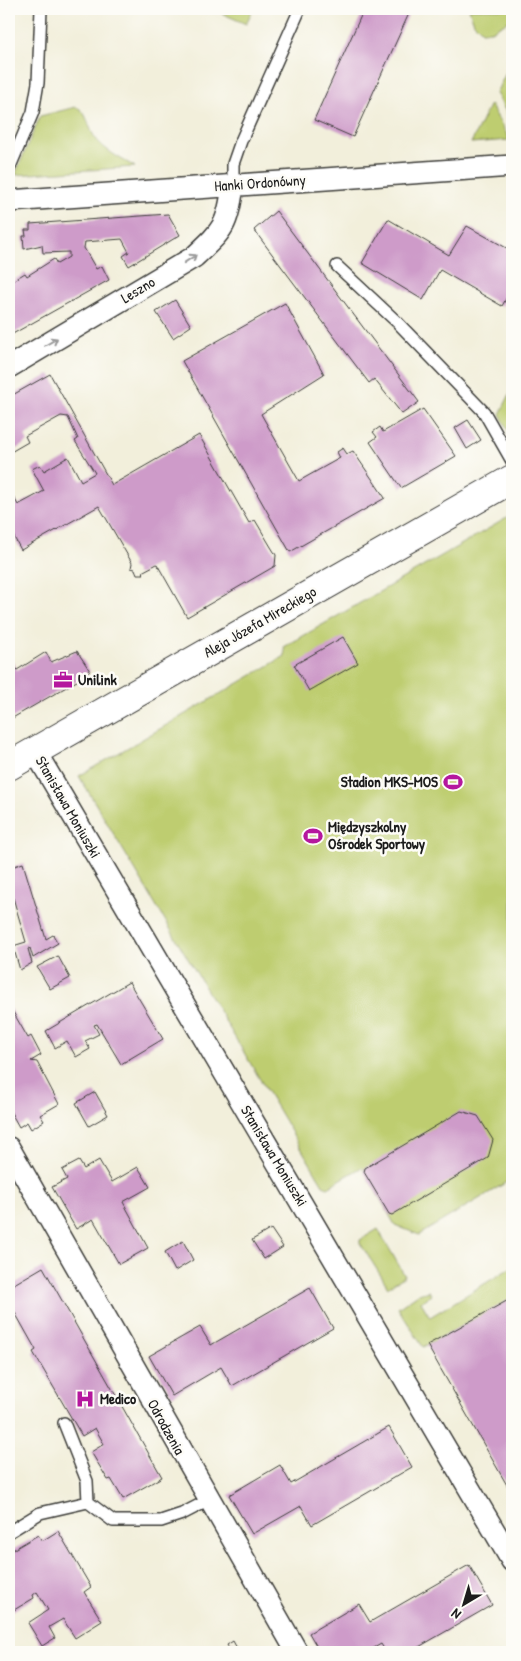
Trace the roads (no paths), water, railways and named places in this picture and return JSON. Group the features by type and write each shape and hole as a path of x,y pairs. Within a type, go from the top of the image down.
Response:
{"street":[{"name":"Hanki Ordonówny","path":"9,201 512,166"},
{"name":"Leszno","path":"9,367 194,257 218,235 230,213 233,185"},
{"name":"Aleja Józefa Mireckiego","path":"9,766 512,479"},
{"name":"Stanisława Moniuszki","path":"35,750 512,1561"},
{"name":"Odrodzenia","path":"9,1148 16,1175 297,1652"}],"lane":[{"path":"9,169 33,112 38,83 40,9"},
{"path":"233,185 233,164 240,141 300,9"},
{"path":"337,266 397,322 484,412 512,461"},
{"path":"64,1423 87,1482 88,1502 112,1521 161,1521 182,1514 209,1500"},
{"path":"9,1532 40,1513 88,1502"}],"place":[{"name":"Unilink","path":"63,680"},
{"name":"Stadion MKS-MOS","path":"453,782"},
{"name":"Międzyszkolny Ośrodek Sportowy","path":"313,836"},
{"name":"Medico","path":"85,1399"}]}
